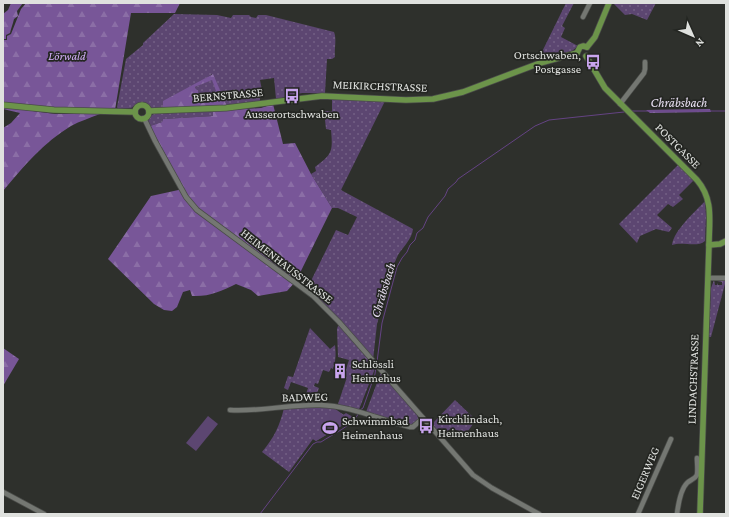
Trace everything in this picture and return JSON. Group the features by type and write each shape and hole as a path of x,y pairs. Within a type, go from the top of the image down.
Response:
{"main road":[{"path":"587,47 595,37 607,4"},
{"path":"580,47 587,47 589,52 586,56 581,57 577,53 580,47"},
{"name":"MEIKIRCHSTRASSE","path":"309,97 330,96 406,100 437,98 462,92 540,63 577,53"},
{"name":"POSTGASSE","path":"586,56 599,79 620,104 697,180 703,188 709,202 709,245"},
{"name":"BERNSTRASSE","path":"149,111 226,108 309,97"},
{"path":"3,105 54,110 135,112"},
{"path":"142,105 147,107 149,111 147,116 144,118 138,117 135,112 138,106 142,105"},
{"path":"709,245 717,245 725,242"},
{"name":"LINDACHSTRASSE","path":"700,514 709,245"}],"street":[{"path":"583,17 590,3"},
{"path":"620,104 644,73 645,62"},
{"name":"HEIMENHAUSSTRASSE","path":"144,118 176,179 193,206 202,215 313,296 337,320 464,466 479,479 539,514"},
{"path":"708,278 726,278"},
{"name":"BADWEG","path":"230,410 252,411 281,407 320,405 359,412 410,427 414,426 423,418"},
{"name":"EIGERWEG","path":"638,514 670,439"},
{"path":"678,514 680,499 684,488 687,483 694,479 696,475 697,458"},
{"path":"3,492 44,514"}],"shaded area":[{"path":"566,3 574,3 562,26 565,28 561,37 578,46 572,51 537,62"},
{"path":"613,3 656,3 647,20 632,14 625,15"},
{"path":"174,14 217,15 231,18 233,15 249,15 256,18 258,15 266,15 334,32 335,57 332,59 327,59 325,93 302,93 276,99 274,78 260,80 263,96 260,98 260,102 227,106 212,74 163,109 152,109 143,102 138,103 131,108 118,109 117,107 126,59 143,45 143,43"},
{"path":"212,79 217,91 197,97 198,90 195,87"},
{"path":"332,97 385,101 341,190 413,229 409,240 396,259 387,286 384,287 383,292 385,296 377,324 373,360 307,289 336,230 348,235 357,217 338,208 332,208 311,174 316,171 315,167 325,159 330,152 332,143 331,130 326,129 324,111 332,111"},
{"path":"213,111 213,116 163,119 162,122 150,126 148,120 149,116 154,114"},
{"path":"679,164 694,180 679,195 683,199 673,207 668,204 657,215 672,228 669,232 656,229 640,236 637,243 619,224"},
{"path":"705,201 705,241 698,244 672,245 681,227"},
{"path":"714,280 715,285 718,283 718,285 722,285 722,282 717,281 726,280 711,337 709,337 711,288"},
{"path":"340,325 376,366 358,412 337,407 346,380 343,378 349,360 338,357 337,329"},
{"path":"310,328 330,349 335,345 336,354 333,369 331,368 329,372 323,370 318,384 315,383 314,386 319,388 315,398 306,394 308,388 291,382 288,390 284,388 288,376 293,377"},
{"path":"381,372 417,414 418,419 411,425 366,412"},
{"path":"455,400 476,420 465,435 451,428 447,432 444,439 434,426 434,422"},
{"path":"319,406 335,409 344,415 343,417 348,422 316,441 313,439 289,472 262,452 276,431 284,408"},
{"name":"Schwimmbad Heimenhaus","path":"335,409 343,415 346,413 353,417 348,422 316,441 313,439"},
{"path":"208,416 218,424 196,451 186,443"}],"green space":[{"path":"11,3 23,3 17,11 18,16 14,19 10,33 6,35 6,39 3,39 3,14 8,10"},
{"name":"Lörwald","path":"26,3 180,3 175,13 131,13 115,110 34,107 3,103 3,40 7,40 7,36 11,34 21,9"},
{"path":"213,74 227,106 163,109 163,101","holes":["212,80 216,91 198,96 198,90 195,87"]},
{"path":"273,104 283,144 295,143 311,174 332,208 296,281 287,291 258,296 251,290 236,284 204,296 192,296 190,290 183,292 177,307 172,311 164,310 154,304 108,259 151,196 183,189 150,126 162,122 163,119 213,116 213,111 261,108"},
{"path":"3,107 55,114 100,114 81,121 61,132 26,164 3,191 3,128 11,123 20,113 3,109"},
{"path":"710,109 711,112 650,113 646,110"},
{"path":"3,348 19,359 3,386"}],"waterway":[{"name":"Chräbsbach","path":"632,111 726,111"},
{"name":"Chräbsbach","path":"377,362 382,323 397,267 410,245 415,240 417,233 423,228 428,217 445,196 448,189 458,179 535,126 549,120 624,112"},
{"name":"Chräbsbach","path":"360,410 363,408 376,367"},
{"name":"Chräbsbach","path":"260,514 313,444 321,442 342,429 352,422 359,413"}],"place":[{"name":"Ortschwaben, Postgasse","path":"593,62"},
{"name":"Ausserortschwaben","path":"292,96"},
{"name":"Schlössli Heimehus","path":"340,371"},
{"name":"Kirchlindach, Heimenhaus","path":"426,426"},
{"name":"Schwimmbad Heimenhaus","path":"330,428"}]}
